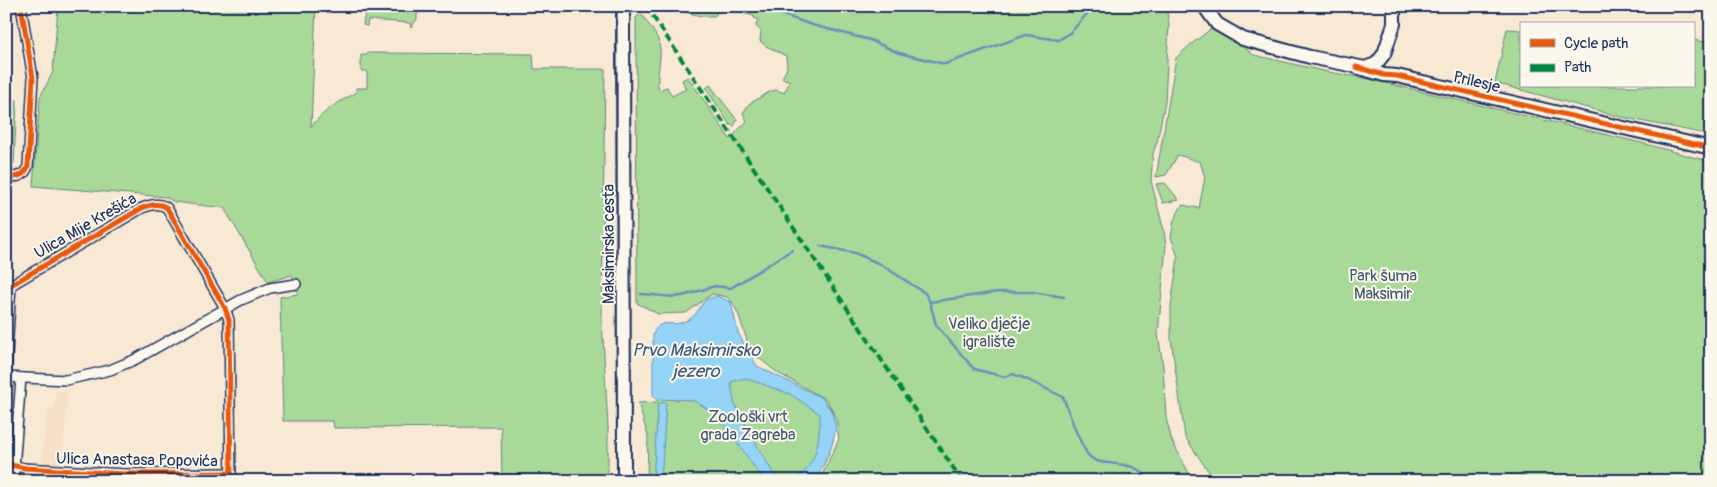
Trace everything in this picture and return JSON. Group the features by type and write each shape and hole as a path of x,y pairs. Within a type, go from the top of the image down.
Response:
{"main road":[{"name":"Maksimirska cesta","path":"624,6 624,481"},
{"name":"Prilesje","path":"1204,6 1217,24 1243,39 1384,75 1397,76 1711,148"},
{"path":"1394,6 1394,24 1384,54 1386,67 1390,73 1397,76"},
{"name":"Prilesje","path":"1356,67 1372,66 1380,61 1384,54"}],"street":[{"path":"6,177 16,177 27,169 33,78 21,6"},
{"path":"403,6 425,6"},
{"name":"Ulica Mije Krešića","path":"9,282 142,208 160,204 166,208 225,308"},
{"path":"6,372 9,282"},
{"path":"6,377 66,380 110,370 134,360 225,308 270,288 296,284"},
{"path":"225,308 230,329 231,477"},
{"path":"13,481 10,465 21,378"},
{"name":"Ulica Anastasa Popovića","path":"10,465 25,468 125,474 231,477"}],"shaded area":[{"path":"68,390 62,465 42,464 47,410 54,410 56,391"}],"green space":[{"path":"58,6 316,6 311,127 331,107 356,93 356,88 367,88 367,71 361,71 361,55 367,55 368,53 533,54 534,69 605,69 602,319 608,427 608,481 502,481 501,427 334,428 333,421 283,421 280,297 298,294 292,275 268,282 224,208 174,202 166,197 33,186 40,97 53,72"},
{"path":"340,6 377,6 391,10 417,11 419,13 411,28 410,23 368,20 367,26 363,25 365,13"},
{"name":"Veliko dječje igralište","path":"661,6 1166,6 1169,24 1165,102 1153,153 1151,181 1166,246 1158,334 1163,366 1166,418 1172,441 1189,473 1190,481 819,481 839,439 836,417 827,400 778,373 751,352 738,313 727,297 712,294 686,313 658,314 637,303 636,18 640,14 643,16 658,40 660,49 659,90 667,87 672,96 686,89 682,80 688,77 730,139 747,121 743,113 749,104 771,91 777,90 784,93 790,81 782,78 787,68 786,56 760,41 761,31 756,26 758,19 754,18 754,16 719,7 715,16 701,16"},
{"name":"Park šuma Maksimir","path":"1215,26 1254,55 1364,78 1642,143 1711,162 1711,481 1215,481 1185,437 1171,339 1171,306 1178,257 1171,237 1174,220 1182,205 1199,208 1205,177 1200,162 1178,155 1166,175 1156,177 1176,58"},
{"path":"1507,29 1520,30 1520,88 1694,88 1694,40 1711,43 1711,135 1621,117 1495,83"},
{"path":"710,85 737,120 734,126 730,125 706,88"},
{"path":"14,100 17,100 14,163 6,166 6,161 10,161"},
{"path":"1165,183 1179,200 1163,203 1156,184"},
{"name":"Zoološki vrt grada Zagreba","path":"742,368 816,395 829,406 834,416 835,428 833,439 830,451 814,481 647,481 648,436 638,403 656,402 660,396"}],"water":[{"name":"Prvo Maksimirsko jezero","path":"717,296 731,302 738,333 757,366 822,398 832,412 836,428 831,448 814,481 794,481 808,468 816,451 820,414 790,394 745,378 731,382 734,403 778,481 764,481 723,424 703,406 693,401 660,399 655,398 653,395 653,335 656,329 662,324 679,323 688,320 706,300"},
{"path":"658,403 666,403 661,481 653,481"}],"waterway":[{"path":"763,8 812,25 870,40 899,53 945,64 1026,35 1059,40 1071,32 1094,6"},
{"path":"820,246 855,253 880,264 925,293 930,302 936,325 974,369 1005,377 1013,374 1063,397 1079,438 1090,457 1103,462 1136,468 1149,481"},
{"path":"641,294 675,297 715,286 731,288 792,250"},
{"path":"930,302 998,292 1032,292 1064,297"}],"tram line":[{"path":"617,6 617,481"},
{"path":"630,6 631,481"}],"marked path":[{"path":"646,6 962,481"}],"cycle path":[{"path":"6,177 20,176 28,166 33,78 21,6"},
{"path":"1356,67 1384,75 1397,76 1711,148"},
{"path":"11,285 142,208 152,205 167,208 225,308 229,320 231,481"},
{"path":"6,464 25,468 125,474 231,473"}]}
